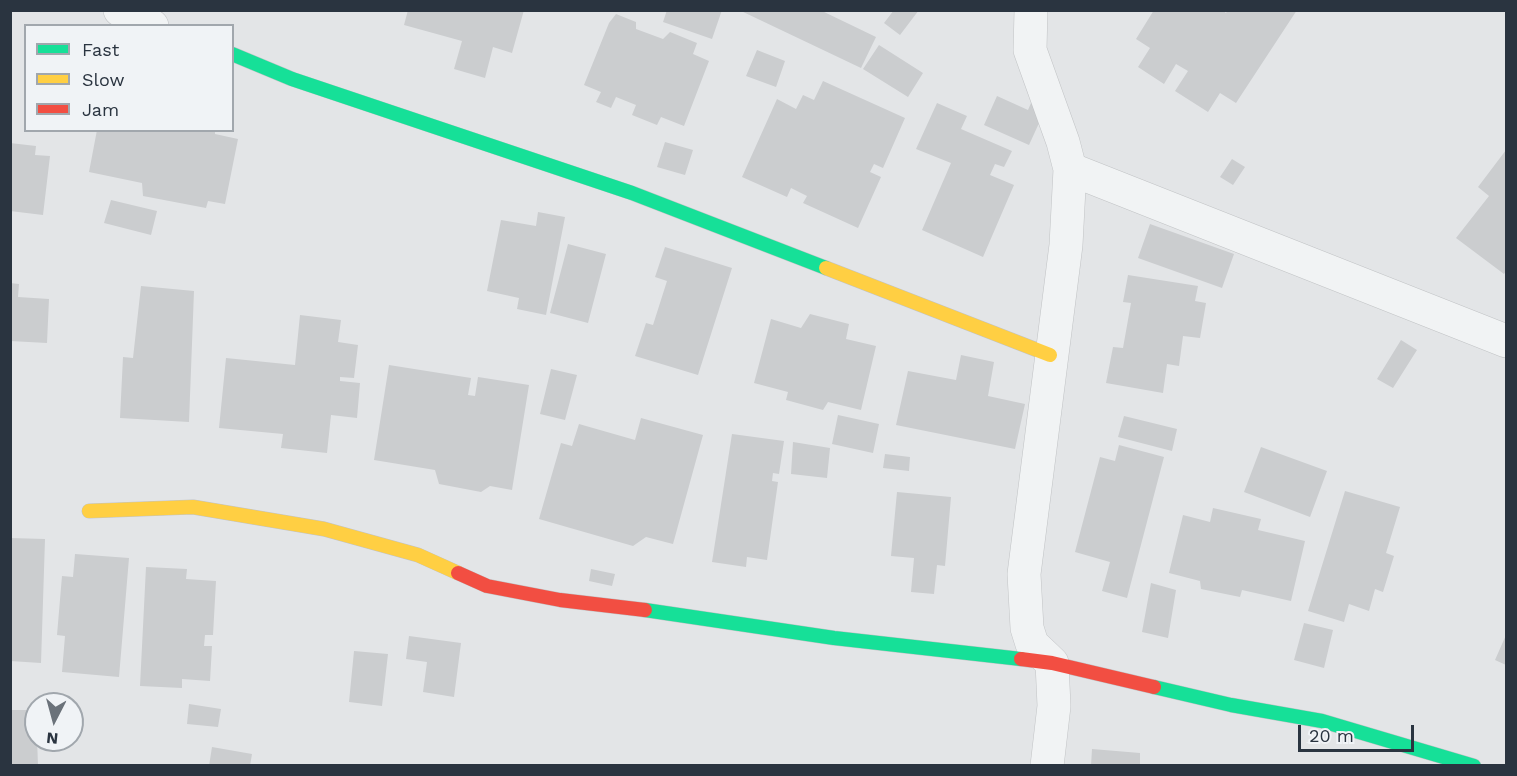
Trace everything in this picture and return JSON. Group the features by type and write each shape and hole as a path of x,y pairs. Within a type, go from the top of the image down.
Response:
{"street":[{"path":"120,10 148,24"},
{"path":"1031,10 1030,50 1063,142 1070,170 1066,245 1050,355 1024,574 1024,605 1032,644 1052,663 1054,706 1047,765"},
{"path":"234,55 292,79 632,193 1050,355"},
{"path":"1070,170 1506,341"},
{"path":"88,511 193,507 324,529 418,555 487,586 560,600 718,619 834,638 1052,663 1231,705 1322,721 1474,765"}],"building":[{"path":"408,10 524,10 512,53 493,47 485,78 454,69 462,41 404,25"},
{"path":"667,10 722,10 712,39 663,22"},
{"path":"739,10 820,10 876,37 861,68"},
{"path":"894,10 919,10 900,35 884,23"},
{"path":"1154,10 1222,10 1226,13 1228,10 1297,10 1236,103 1220,93 1208,112 1175,91 1188,71 1176,64 1164,84 1138,67 1150,48 1136,39"},
{"path":"616,14 636,22 636,29 663,39 670,32 697,43 693,54 709,61 684,126 661,117 657,125 632,115 636,105 616,97 611,108 596,102 601,92 584,85 609,23"},
{"path":"879,45 923,73 908,97 863,69"},
{"path":"757,50 785,61 776,87 746,76"},
{"path":"823,81 905,118 883,168 874,164 870,172 881,177 858,228 803,203 807,196 791,188 787,197 742,177 777,99 796,109 803,95 814,100"},
{"path":"997,96 1028,110 1031,103 1045,110 1029,145 984,125"},
{"path":"937,103 967,116 961,129 1012,151 1004,167 995,164 990,175 1014,185 983,257 922,230 951,163 916,149"},
{"path":"97,132 215,132 215,134 238,139 225,204 208,201 206,208 143,196 142,183 89,172"},
{"path":"665,142 693,150 685,175 657,167"},
{"path":"10,143 36,146 35,155 50,156 43,215 10,211"},
{"path":"1506,150 1506,271 1504,274 1456,238 1489,196 1478,187"},
{"path":"1232,159 1245,167 1233,185 1220,177"},
{"path":"111,200 157,211 151,235 104,223"},
{"path":"538,212 565,217 546,315 517,309 519,298 487,291 501,220 536,226"},
{"path":"1150,224 1234,254 1222,288 1138,258"},
{"path":"568,244 606,254 588,323 550,313"},
{"path":"665,247 732,268 698,375 635,356 646,323 653,325 667,281 655,277"},
{"path":"1128,275 1198,286 1195,301 1206,303 1200,338 1183,336 1179,366 1167,364 1163,393 1106,383 1113,347 1123,348 1131,303 1123,302"},
{"path":"10,283 19,284 18,297 49,299 47,343 10,341"},
{"path":"141,286 194,291 189,422 120,418 123,357 133,358"},
{"path":"810,314 849,324 846,339 876,346 861,410 828,402 823,410 786,400 788,392 754,383 771,319 801,328"},
{"path":"300,315 341,320 338,342 358,345 354,378 340,377 340,381 360,383 357,418 331,415 327,453 281,448 283,434 219,428 226,358 295,365"},
{"path":"1401,340 1417,350 1393,388 1377,379"},
{"path":"961,355 994,362 988,396 1025,404 1015,449 896,425 908,371 956,380"},
{"path":"389,365 471,378 468,395 475,396 478,377 529,385 512,490 490,486 481,492 439,484 435,470 374,460"},
{"path":"551,369 577,375 565,420 540,414"},
{"path":"838,415 879,424 873,453 832,444"},
{"path":"1124,416 1177,429 1172,451 1118,437"},
{"path":"641,418 703,435 673,544 646,537 633,546 539,519 561,443 572,446 579,424 635,440"},
{"path":"732,434 784,441 779,474 773,473 772,481 778,482 767,560 747,557 746,567 712,562"},
{"path":"793,442 830,448 827,478 791,474"},
{"path":"1119,445 1164,457 1127,598 1102,591 1110,562 1075,552 1100,457 1115,461"},
{"path":"1261,447 1327,471 1310,517 1244,492"},
{"path":"885,454 910,457 909,471 883,468"},
{"path":"1345,491 1400,507 1386,553 1394,556 1383,592 1375,589 1369,611 1349,604 1344,622 1308,611"},
{"path":"897,492 951,497 945,566 937,565 934,594 911,592 914,558 891,556"},
{"path":"1213,508 1261,519 1258,530 1305,541 1291,601 1242,590 1240,597 1201,589 1200,581 1169,573 1183,515 1210,522"},
{"path":"10,538 45,539 41,663 10,661"},
{"path":"75,554 129,558 119,677 62,672 65,636 57,635 62,576 73,577"},
{"path":"146,567 187,569 186,579 216,581 213,635 205,635 204,646 212,646 210,681 182,679 182,688 140,686"},
{"path":"591,569 615,574 612,586 589,581"},
{"path":"1151,583 1176,590 1168,638 1142,632"},
{"path":"1304,623 1333,630 1324,668 1294,660"},
{"path":"1506,635 1506,665 1495,660"},
{"path":"409,636 461,643 454,697 423,692 427,662 406,659"},
{"path":"354,651 388,654 382,706 349,702"},
{"path":"189,704 221,709 218,727 187,724"},
{"path":"10,710 24,710 24,752 38,752 38,766 10,766"},
{"path":"212,747 252,754 250,766 209,766"},
{"path":"1092,749 1140,753 1140,766 1091,766"}],"traffic: fast":[{"path":"234,55 292,79 632,193 826,268"},
{"path":"645,610 834,638 1021,659"},
{"path":"1154,687 1231,705 1322,721 1474,766"}],"traffic: slow":[{"path":"826,268 1050,355"},
{"path":"89,511 193,507 324,529 418,555 458,573"}],"traffic: jam":[{"path":"458,573 487,586 560,600 645,610"},
{"path":"1021,659 1052,663 1154,687"}]}
